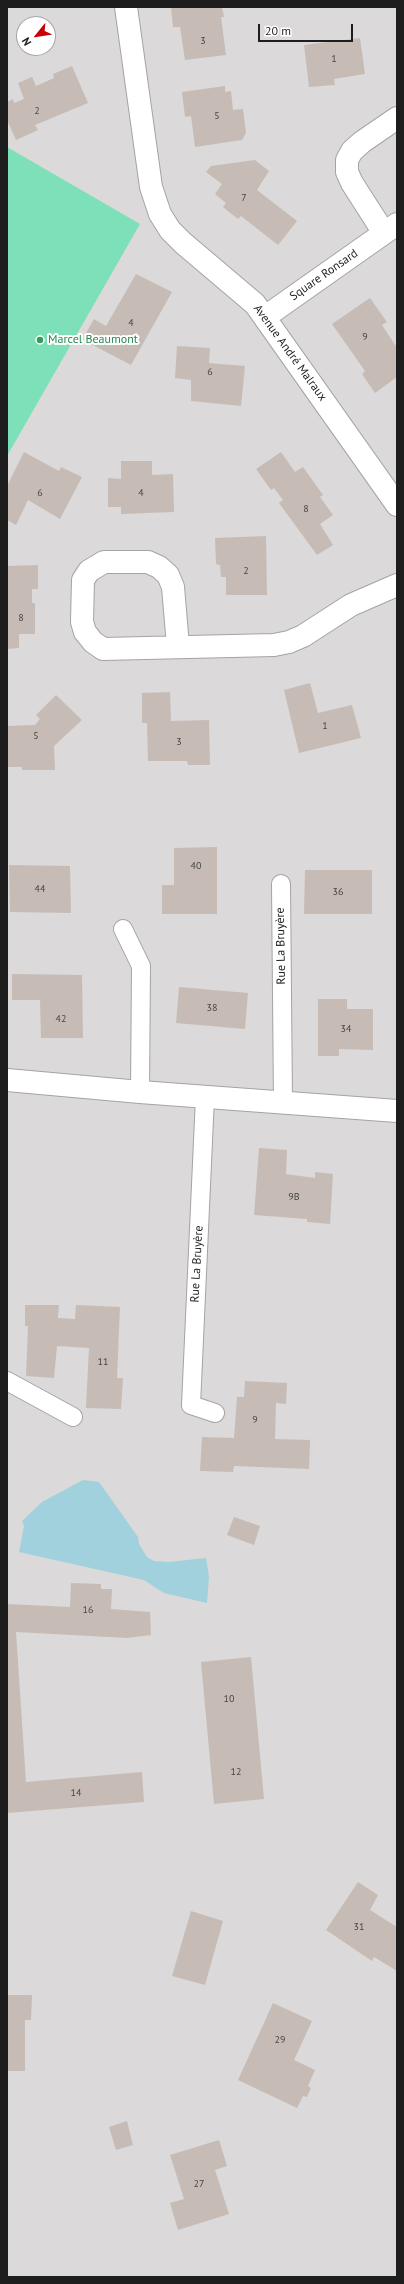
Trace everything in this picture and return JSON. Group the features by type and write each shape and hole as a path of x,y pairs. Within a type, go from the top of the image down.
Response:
{"street":[{"name":"Avenue André Malraux","path":"126,7 151,186 160,214 170,230 183,243 255,304 397,505"},
{"name":"Square Ronsard","path":"265,317 390,228 352,183 346,172 347,160 352,151 362,142 397,118"},
{"path":"178,646 173,587 168,575 159,566 148,562 104,562 89,571 83,580 82,622 85,632 93,642 103,649 178,646 274,645 289,642 351,605 397,585"},
{"path":"7,1080 140,1092 397,1111"}],"lane":[{"name":"Rue La Bruyère","path":"281,884 284,1103"},
{"path":"123,928 141,966 140,1092"},
{"name":"Rue La Bruyère","path":"205,1097 191,1406 215,1413"},
{"path":"7,1381 73,1417"}],"shaded area":[{"path":"7,7 397,7 397,2277 7,2277"}],"green space":[{"name":"Marcel Beaumont","path":"7,147 140,224 7,456"}],"water":[{"path":"83,1480 99,1482 138,1537 139,1544 147,1557 154,1561 169,1562 206,1558 209,1577 207,1603 164,1593 144,1580 19,1552 24,1526 22,1521 42,1502"}],"building":[{"path":"171,7 222,7 224,17 221,17 226,55 185,60 180,27 173,27"},
{"path":"360,38 365,74 334,79 335,85 309,87 304,45"},
{"path":"72,66 88,103 35,125 38,130 16,140 7,120 7,102 13,99 14,103 24,99 18,83 32,77 36,86 54,78 53,74"},
{"path":"225,86 225,92 231,91 233,110 243,109 246,133 242,140 195,147 191,116 185,117 182,92"},
{"path":"255,160 269,171 257,190 297,221 278,245 241,216 238,219 223,207 226,203 215,194 222,184 206,172 211,166"},
{"path":"136,274 172,292 131,365 89,343 86,333 94,319 106,326"},
{"path":"370,298 387,322 382,325 397,348 397,377 375,393 362,374 365,371 332,324"},
{"path":"177,346 210,348 209,363 245,366 241,406 191,401 191,380 175,378"},
{"path":"24,452 59,471 61,467 82,477 60,519 28,500 16,525 7,520 7,486"},
{"path":"281,452 295,472 303,467 323,495 320,497 333,515 320,524 333,545 317,555 279,503 283,500 274,488 271,490 256,469"},
{"path":"121,461 152,461 152,475 173,474 174,512 121,514 121,507 108,507 108,478 121,479"},
{"path":"266,536 267,595 226,595 226,577 221,577 220,565 216,564 215,538"},
{"path":"38,565 38,589 32,589 32,603 35,603 35,634 19,634 19,648 7,649 7,566"},
{"path":"310,683 318,713 352,705 361,738 299,753 284,690"},
{"path":"170,692 171,721 209,720 210,765 188,765 187,761 148,761 147,723 142,723 142,693"},
{"path":"56,695 82,720 54,746 55,770 22,770 22,767 7,767 7,726 35,725 40,719 36,715"},
{"path":"217,847 217,914 162,914 162,885 174,885 174,848"},
{"path":"9,865 70,866 71,913 10,912"},
{"path":"305,870 372,870 372,914 304,914"},
{"path":"12,974 82,975 83,1038 41,1038 40,1000 12,1000"},
{"path":"179,987 248,993 245,1029 176,1023"},
{"path":"318,999 347,999 347,1009 373,1009 373,1050 339,1049 339,1056 318,1056"},
{"path":"259,1148 287,1150 286,1174 315,1178 315,1172 333,1174 330,1224 307,1222 307,1219 254,1215"},
{"path":"25,1305 59,1305 58,1318 75,1319 76,1305 120,1307 117,1378 123,1378 121,1409 86,1408 89,1348 57,1346 54,1378 26,1376 28,1326 25,1326"},
{"path":"245,1381 287,1383 286,1404 276,1403 275,1439 310,1440 309,1469 234,1466 233,1472 200,1471 202,1437 234,1438 237,1397 244,1397"},
{"path":"234,1517 260,1526 254,1545 227,1535"},
{"path":"71,1583 101,1584 101,1589 112,1589 111,1609 150,1612 151,1635 127,1638 16,1632 26,1782 142,1772 144,1802 7,1813 7,1604 70,1607"},
{"path":"251,1657 264,1799 214,1804 201,1662"},
{"path":"358,1882 378,1895 370,1910 397,1927 397,1971 374,1957 372,1961 326,1930"},
{"path":"191,1911 223,1921 205,1985 172,1976"},
{"path":"7,1995 32,1995 31,2020 25,2020 25,2071 7,2071"},
{"path":"273,2003 312,2021 294,2060 315,2070 308,2086 311,2088 307,2097 303,2096 297,2108 238,2080"},
{"path":"127,2121 133,2145 116,2150 109,2127"},
{"path":"219,2140 227,2166 215,2170 229,2214 178,2230 170,2203 184,2199 170,2155"}],"place":[{"name":"Marcel Beaumont","path":"40,340"}]}
